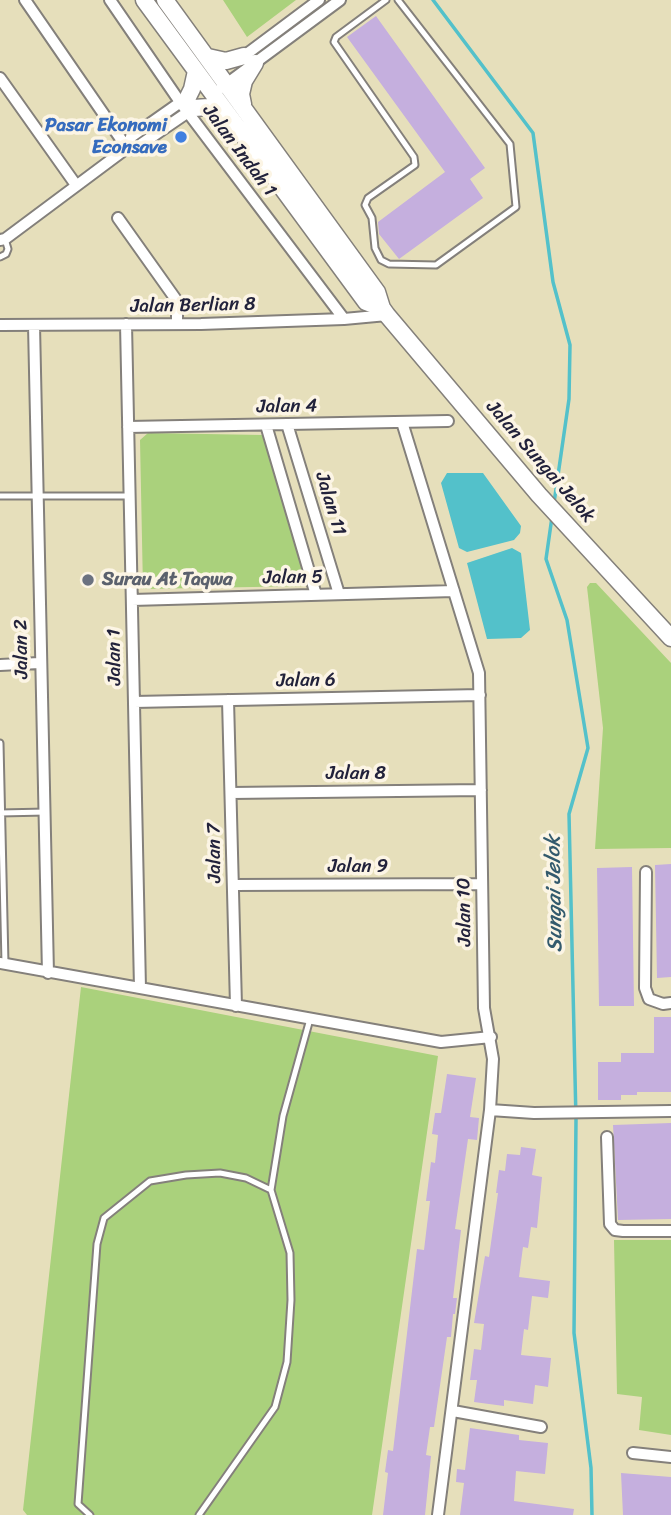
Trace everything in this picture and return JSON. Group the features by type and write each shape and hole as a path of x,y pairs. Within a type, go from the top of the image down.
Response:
{"street":[{"path":"25,0 127,148"},
{"name":"Jalan Indah 1","path":"110,0 344,319"},
{"name":"Jalan Sungai Jelok","path":"144,0 366,302 385,311"},
{"name":"Jalan Sungai Jelok","path":"165,0 377,292 385,311 539,495 671,638"},
{"path":"243,104 241,94 250,59 274,33 319,0"},
{"path":"187,105 192,89 224,78 250,59 282,43 340,0"},
{"path":"274,33 282,43"},
{"path":"208,57 226,61 250,59"},
{"path":"0,78 76,185"},
{"path":"2,240 127,148 131,137 187,105 204,83"},
{"path":"187,105 225,111"},
{"path":"118,218 177,301 177,324"},
{"name":"Jalan Berlian 8","path":"0,325 344,319 385,311"},
{"name":"Jalan 1","path":"126,324 140,988"},
{"name":"Jalan 2","path":"34,325 48,973"},
{"name":"Jalan 4","path":"128,428 447,421"},
{"name":"Jalan 10","path":"402,422 479,673 484,1009 493,1059 490,1110 439,1515"},
{"name":"Jalan 11","path":"287,424 339,594"},
{"name":"Jalan 11","path":"266,425 316,595"},
{"name":"Jalan 5","path":"132,600 454,591"},
{"path":"0,665 40,663"},
{"name":"Jalan 6","path":"134,702 480,695"},
{"name":"Jalan 7","path":"228,701 236,1006"},
{"name":"Jalan 8","path":"231,793 481,790"},
{"path":"646,872 645,988 649,999 667,1003"},
{"name":"Jalan 9","path":"233,885 482,884"},
{"path":"2,964 441,1042 491,1037"},
{"path":"490,1110 534,1113 671,1111"},
{"path":"607,1137 610,1224 615,1230 623,1231 671,1231"},
{"path":"453,1410 541,1427"},
{"path":"633,1453 671,1457"}],"lane":[{"path":"386,0 336,37 334,42 414,157 415,165 368,198 365,205 372,218 375,248 381,260 388,264 436,265 516,207 510,145 398,0"},
{"path":"0,257 6,254 8,249 2,240"},
{"path":"0,496 130,496"},
{"path":"0,743 2,964"},
{"path":"0,813 46,811"},
{"path":"199,1515 275,1407 287,1362 291,1300 290,1253 271,1190 284,1116 310,1020"},
{"path":"90,1515 78,1504 97,1244 104,1218 149,1181 220,1173 246,1178 271,1190"}],"green space":[{"path":"223,0 296,0 247,37"},
{"path":"148,433 263,435 308,586 143,589 140,440"},
{"path":"590,583 596,583 671,663 671,848 595,849 603,728 587,587"},
{"path":"81,987 438,1056 372,1515 27,1515 23,1510"},
{"path":"614,1240 671,1240 671,1435 639,1430 642,1397 617,1394"}],"water":[{"path":"447,473 483,473 521,526 520,533 514,540 467,552 459,548 441,483"},
{"path":"512,548 521,553 530,630 521,638 487,639 467,563"}],"building":[{"path":"376,16 485,168 470,179 483,198 399,259 379,234 378,222 445,172 347,37"},
{"path":"671,864 671,977 657,978 655,865"},
{"path":"632,867 634,1006 599,1006 597,868"},
{"path":"654,1017 671,1017 671,1092 637,1092 637,1095 621,1095 621,1100 598,1100 598,1062 621,1062 621,1053 654,1053"},
{"path":"447,1074 476,1078 470,1117 479,1118 477,1140 468,1139 455,1229 461,1230 453,1298 457,1298 455,1314 451,1337 447,1337 434,1427 430,1427 426,1455 431,1456 425,1515 383,1515 388,1473 385,1472 388,1450 393,1451 417,1249 424,1250 430,1201 426,1201 438,1135 432,1134 435,1113 441,1113"},
{"path":"671,1123 671,1219 618,1220 613,1125"},
{"path":"521,1147 536,1149 532,1175 542,1177 537,1228 531,1227 528,1248 523,1247 519,1277 550,1281 548,1298 532,1296 528,1330 524,1329 521,1355 551,1358 548,1387 535,1385 533,1404 504,1400 504,1406 474,1402 477,1380 470,1380 474,1349 481,1350 484,1324 474,1323 485,1256 489,1257 499,1170 505,1171 507,1154 520,1155"},
{"path":"470,1428 519,1435 519,1440 548,1443 545,1474 516,1471 514,1501 574,1509 573,1515 460,1515 464,1483 456,1482 457,1469 465,1470"},
{"path":"621,1473 671,1477 671,1515 623,1515"}],"waterway":[{"path":"433,0 533,133 553,282 570,345 569,399 554,503"},
{"name":"Sungai Jelok","path":"552,517 546,559 567,620 588,748 569,814 576,1120 574,1333 591,1468 592,1515"}],"place":[{"name":"Pasar Ekonomi Econsave","path":"181,137"},
{"name":"Surau At Taqwa","path":"88,580"}]}
